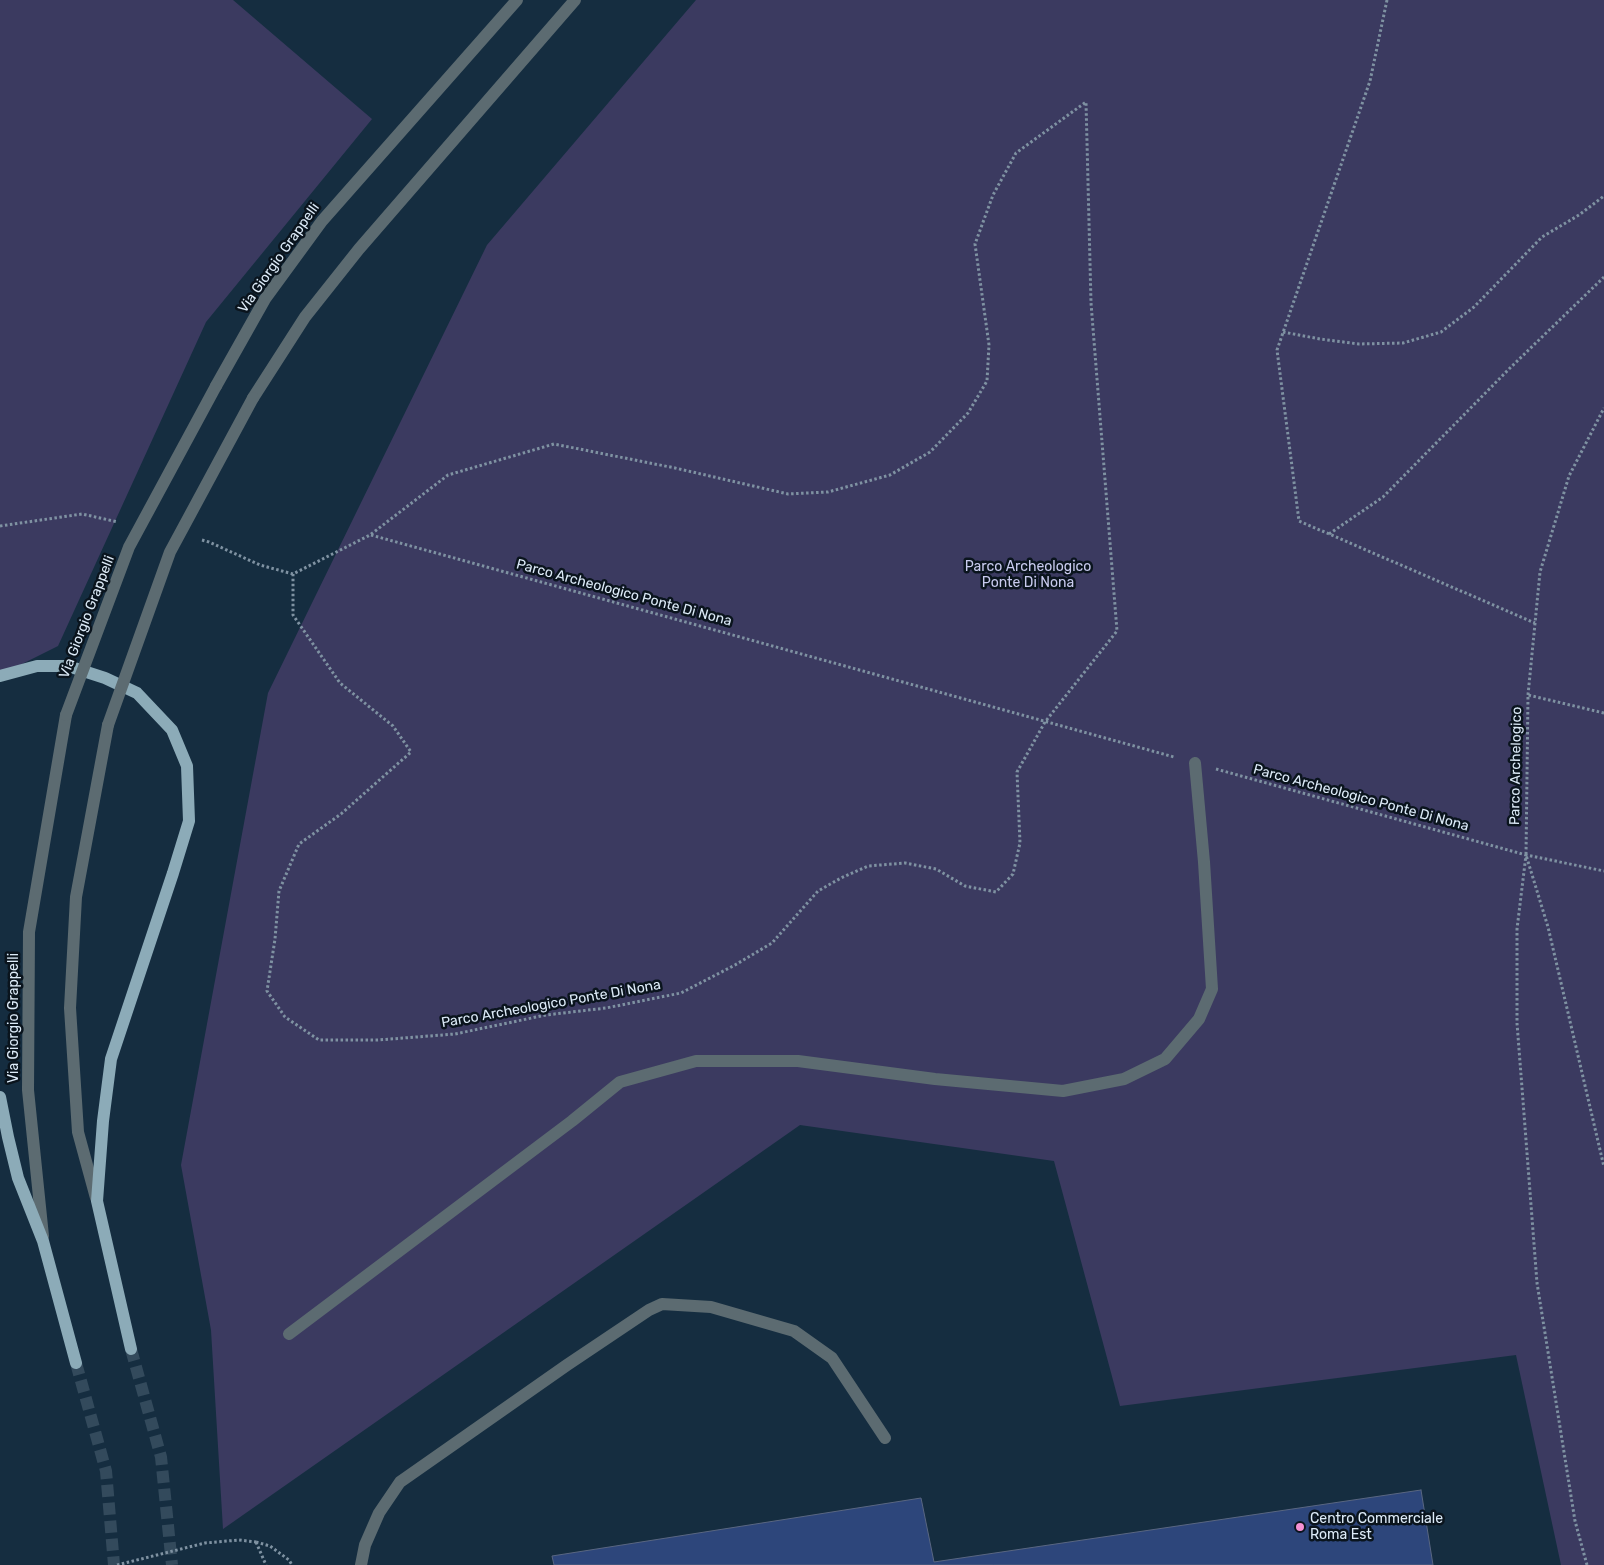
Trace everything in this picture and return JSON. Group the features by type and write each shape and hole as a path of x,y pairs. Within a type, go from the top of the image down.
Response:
{"main road":[{"path":"0,676 37,666 68,666 105,678 137,694 172,730 187,766 189,821 174,873 111,1059 103,1121 97,1201 131,1349"},
{"path":"0,1097 18,1178 43,1241"},
{"name":"Via Giorgio Grappelli","path":"43,1241 76,1363"}],"street":[{"name":"Via Giorgio Grappelli","path":"43,1241 28,1090 29,932 66,715 129,547 265,299 322,221 517,0"},
{"path":"97,1201 78,1132 70,1008 76,897 108,725 170,552 252,398 305,317 359,249 575,0"},
{"path":"289,1334 572,1121 620,1082 696,1061 798,1061 935,1079 1063,1091 1124,1079 1165,1059 1199,1019 1212,989 1204,862 1195,763"},
{"path":"362,1565 365,1545 379,1513 400,1482 567,1365 649,1310 662,1304 711,1307 794,1331 832,1358 885,1438"}],"path":[{"path":"1387,0 1370,81 1277,350 1299,521 1535,623"},
{"path":"209,542 260,565 293,574 370,535 448,475 554,444 675,468 788,494 828,492 890,474 930,452 968,413 987,380 989,345 975,244 993,195 1016,153 1086,102 1091,303 1117,631 1045,722"},
{"path":"1283,332 1359,344 1404,342 1441,332 1474,307 1542,237 1579,215 1604,196"},
{"path":"1328,534 1383,497 1510,368 1604,277"},
{"path":"1528,695 1540,572 1568,476 1604,408"},
{"path":"0,526 82,514"},
{"name":"Parco Archeologico Ponte Di Nona","path":"370,535 1526,855 1604,870"},
{"name":"Parco Archeologico Ponte Di Nona","path":"293,574 293,615 298,623 340,683 393,726 411,752 341,814 299,844 279,892 268,991 285,1017 319,1040 378,1040 455,1034 546,1015 606,1008 681,993 772,943 818,891 868,866 904,863 936,869 965,886 996,892 1014,874 1020,843 1017,772 1045,722"},
{"name":"Parco Archelogico","path":"1526,855 1528,695 1604,713"},
{"path":"1526,855 1548,927 1604,1167"},
{"path":"1526,855 1517,929 1517,1023 1537,1283 1575,1521 1587,1565"},
{"path":"117,1565 205,1543 239,1540 270,1546 289,1560 292,1565"},
{"path":"256,1542 266,1565"}],"green space":[{"path":"0,0 233,0 372,119 206,322 58,646 0,675"},
{"name":"Parco Archeologico Ponte Di Nona","path":"696,0 1604,0 1604,1565 1561,1565 1516,1355 1120,1406 1054,1161 800,1125 223,1529 211,1330 181,1165 268,693 487,245"}],"building":[{"name":"Centro Commerciale Roma Est","path":"1421,1490 1433,1565 554,1565 552,1556 921,1498 934,1562"}],"tunnel":[{"path":"131,1349 161,1457 172,1565"},
{"path":"76,1363 106,1471 114,1565"}],"place":[{"name":"Centro Commerciale Roma Est","path":"1300,1527"}]}
